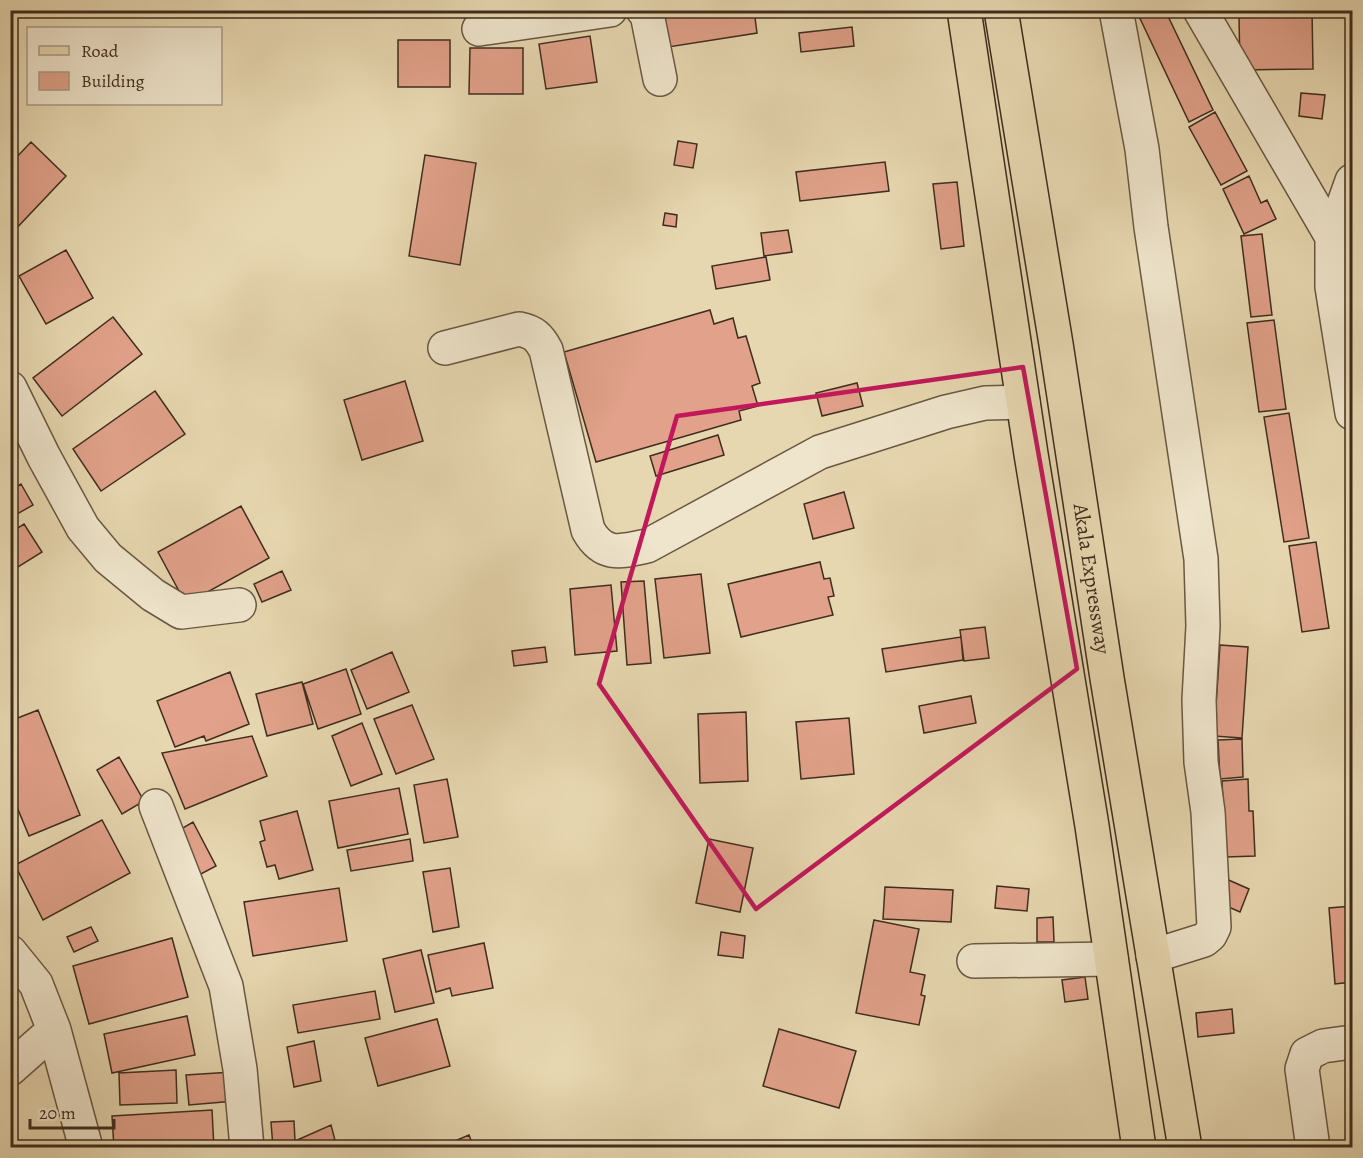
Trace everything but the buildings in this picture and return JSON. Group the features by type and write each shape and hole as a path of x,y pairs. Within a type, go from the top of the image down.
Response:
{"main road":[{"name":"Akala Expressway","path":"964,10 1023,402 1092,826 1139,1148"},
{"name":"Akala Expressway","path":"1001,10 1107,678 1185,1148"}],"street":[{"path":"479,29 610,10"},
{"path":"643,10 647,14 660,79"},
{"path":"1116,10 1142,149 1201,570 1203,626 1199,710 1201,762 1208,812 1214,927 1210,936 1204,940 1153,956"},
{"path":"1200,10 1332,237"},
{"path":"1352,408 1332,287 1332,237 1353,181"},
{"path":"445,348 519,329 532,332 540,339 546,350 588,530 602,548 623,551 647,546 820,452 945,412 985,403 1023,402"},
{"path":"10,388 83,528 108,558 153,595 181,612 239,605"},
{"path":"156,806 226,986 240,1069 247,1148"},
{"path":"10,952 36,984 54,1030 86,1148"},
{"path":"974,961 1111,959"},
{"path":"10,1069 54,1030"},
{"path":"1313,1148 1302,1069 1307,1054 1323,1046 1353,1042"}],"highlighted area":[{"path":"1023,367 1077,669 756,909 599,684 677,416"}]}
